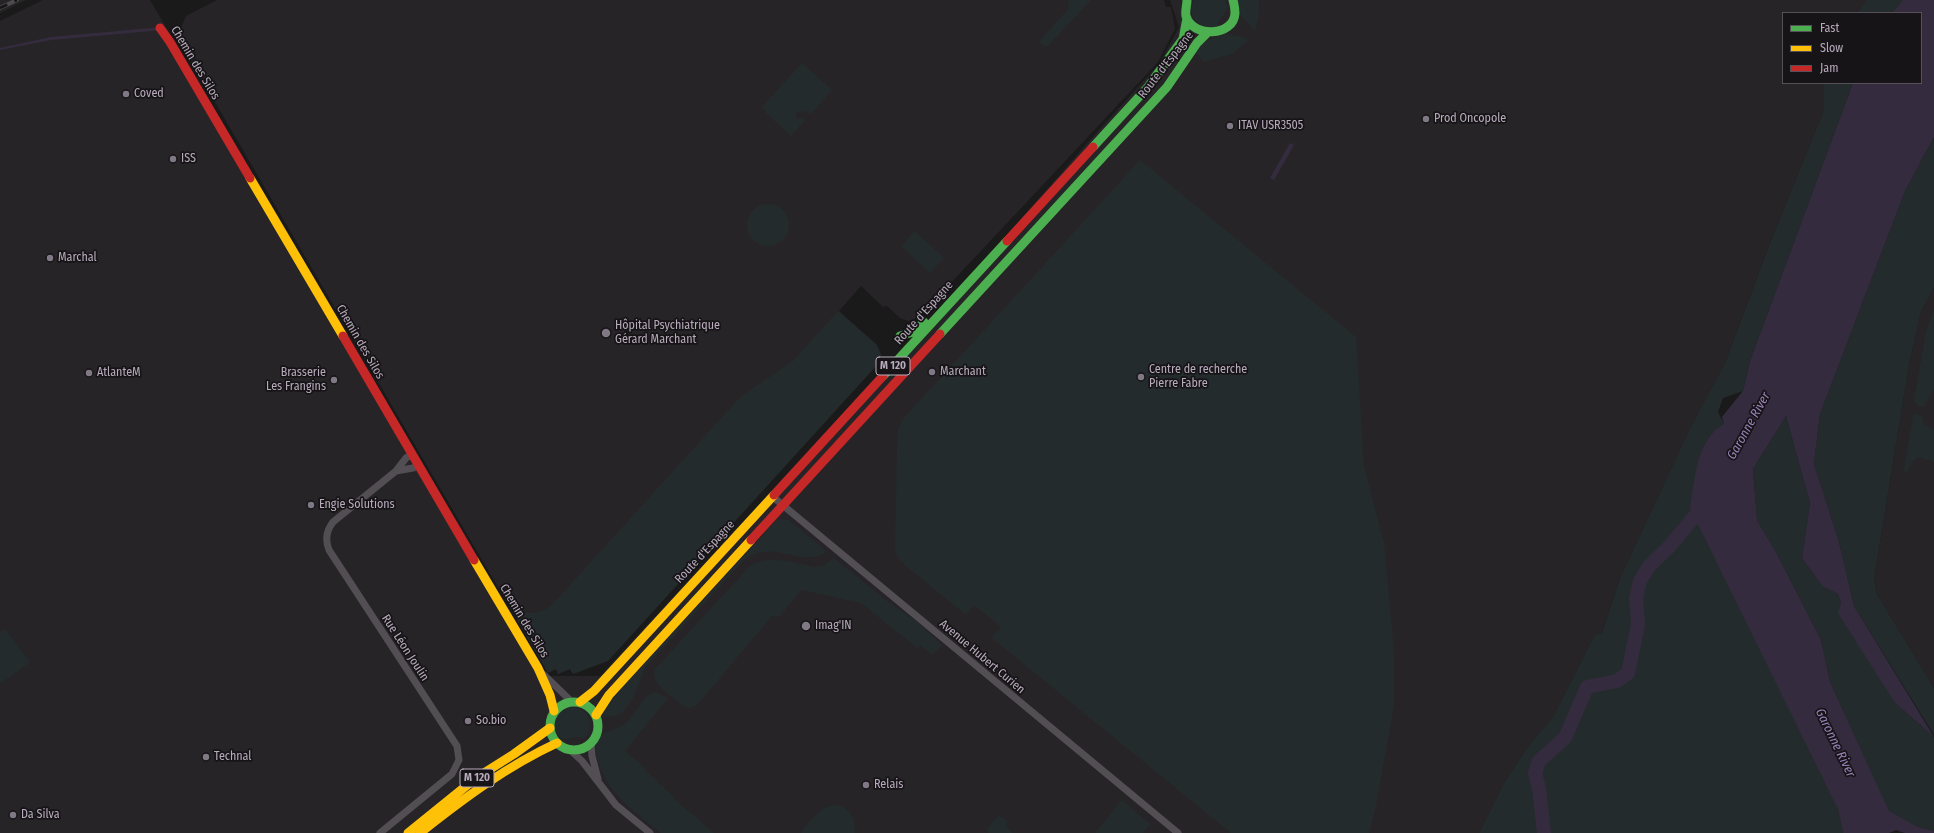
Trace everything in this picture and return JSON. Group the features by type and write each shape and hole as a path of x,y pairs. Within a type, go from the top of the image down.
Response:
{"main road":[{"path":"1187,18 1193,27 1207,33 1216,33 1224,30 1229,24 1235,10 1233,0"},
{"name":"Route d'Espagne","path":"576,702 594,691 1154,81 1183,38 1187,18 1186,1"},
{"name":"Chemin des Silos","path":"160,28 170,42 538,668 550,695 554,711"},
{"name":"Route d'Espagne","path":"596,715 609,695 1167,87 1197,43 1207,33"},
{"path":"900,336 913,332 938,307 965,286"},
{"path":"576,702 586,704 596,715 599,724 597,734 592,743 585,748 570,750 557,743 552,737 550,720 554,711 562,705 576,702"},
{"name":"M 120","path":"408,833 476,778 550,728"},
{"name":"M 120","path":"420,833 499,773 534,753 557,743"}],"street":[{"name":"Rue Léon Joulin","path":"380,833 452,774 457,767 459,760 457,746 326,544 329,528 334,522 396,471 406,458 412,454"},
{"name":"Rue Léon Joulin","path":"396,471 413,468 419,465"},
{"name":"Avenue Hubert Curien","path":"773,497 1178,833"},
{"name":"Chemin des Silos","path":"538,668 576,702"},
{"path":"592,743 592,756 598,782"},
{"path":"570,750 582,761 616,805 650,833"}],"shaded area":[{"path":"0,0 26,0 0,13"},
{"path":"43,0 150,0 548,676 600,676 993,251 1159,64 1179,27 1170,0 1867,0 1858,12 1782,12 1782,84 1824,84 1824,110 1770,243 1725,363 1690,428 1620,578 1602,633 1595,634 1553,717 1529,745 1505,781 1479,833 0,833 0,21"},
{"name":"Hôpital Psychiatrique Gérard Marchant","path":"217,0 1164,0 1166,7 1171,7 1175,29 1158,62 919,317 909,321 900,318 887,306 883,307 861,286 839,311 877,345 881,355 876,366 676,586 573,674 570,669 558,674 556,669 548,673 177,37 186,16"},
{"path":"1069,0 1091,0 1049,45 1045,47 1039,42 1068,9"},
{"path":"1194,0 1225,0 1228,8 1217,24 1218,26 1206,27 1197,22 1192,12"},
{"path":"1237,0 1259,0 1259,15 1255,30 1241,16"},
{"path":"1867,0 1903,0 1893,12 1858,12"},
{"path":"1226,34 1239,36 1249,40 1232,54 1203,62 1200,56 1195,53 1204,42"},
{"path":"802,63 832,90 811,114 806,111 802,114 801,111 795,113 797,119 803,118 805,120 791,136 765,112 766,111 762,107"},
{"path":"1824,84 1853,84 1750,361 1743,391 1723,398 1718,412 1724,424 1838,809 1843,833 1479,833 1505,781 1529,745 1553,717 1595,634 1602,633 1620,578 1690,428 1725,363 1770,243 1824,110"},
{"path":"1934,137 1934,288 1921,312 1909,365 1874,579 1877,594 1934,688 1934,735 1854,606 1839,542 1814,464 1820,414 1905,191"},
{"path":"1140,160 1356,337 1364,466 1384,543 1394,650 1394,705 1377,801 1369,833 1231,833 992,638 1001,627 974,605 966,615 900,561 895,551 897,446 898,430 902,420"},
{"path":"768,204 783,210 789,225 783,240 768,246 753,240 747,225 753,210"},
{"path":"915,231 944,258 930,273 901,246"},
{"path":"1934,288 1934,688 1877,594 1874,579 1909,365 1921,312"},
{"path":"1934,310 1934,389 1924,407 1919,407 1914,400 1926,332"},
{"path":"838,311 877,345 881,355 876,366 608,661 573,674 570,669 558,674 556,669 548,673 508,604 528,613 538,612 550,607 733,405 743,395 793,361"},
{"path":"1917,414 1922,416 1924,424 1934,430 1934,462 1918,457 1912,462 1906,474 1904,470 1913,416"},
{"path":"1786,416 1810,503 1802,558 1823,587 1838,594 1841,603 1895,703 1934,737 1934,831 1916,826 1889,812 1830,682 1821,640 1777,554 1757,520 1753,469"},
{"path":"778,519 789,520 827,552 817,556 807,557 766,551 756,553 745,559 646,666 633,698 623,712 617,716 602,717 607,704"},
{"path":"834,558 884,599 916,621 942,645 932,655 920,645 917,648 861,603 801,590 780,616 772,616 697,705 691,708 686,707 669,695 659,685 654,674 656,668 750,566 758,562 782,560 815,567 823,566"},
{"path":"5,629 30,662 0,684 0,632"},
{"path":"655,692 668,698 625,751 645,768 644,769 658,783 674,796 673,798 714,833 661,833 616,794 609,785 598,760 596,745 598,739 604,733 624,725 647,696"},
{"path":"568,707 580,709 588,716 590,727 585,738 574,737 563,740 556,731 556,718"},
{"path":"1122,800 1150,824 1143,833 1095,833"},
{"path":"832,805 838,805 850,812 853,819 855,833 801,833 812,818 822,810"},
{"path":"999,815 1008,822 1005,826 1013,833 989,833 987,829"}],"water":[{"name":"Garonne River","path":"1903,0 1934,0 1934,137 1905,191 1820,414 1814,464 1839,542 1854,606 1934,737 1895,703 1838,613 1841,603 1838,594 1823,587 1802,558 1810,503 1786,416 1753,469 1757,520 1777,554 1821,640 1830,682 1889,811 1916,826 1934,831 1934,833 1905,833 1896,830 1889,833 1843,833 1838,809 1690,508 1698,462 1702,450 1715,431 1724,424 1722,417 1743,391 1750,361 1853,84 1922,84 1922,12 1893,12"},
{"path":"162,27 163,30 51,40 0,50 0,48 51,37"},
{"path":"1290,143 1294,145 1274,180 1270,178"}],"waterway":[{"path":"1544,833 1539,788 1535,773 1539,761 1565,738 1587,687 1617,681 1628,673 1638,625 1636,598 1640,581 1649,566 1668,548 1707,502"}],"railway":[{"path":"0,8 17,0"}],"traffic: fast":[{"path":"1187,0 1186,16 1190,23 1196,28 1212,32 1228,27 1233,21 1235,13 1233,0"},
{"path":"1093,147 1148,87 1183,39 1187,18"},
{"path":"940,334 1167,87 1197,43 1207,33"},
{"path":"883,376 1007,241"},
{"path":"900,336 913,332 924,322"},
{"path":"569,702 579,702 591,709 598,721 598,726 598,731 591,743 579,750 569,750 561,746 554,739 550,731 550,721 554,713 561,706 569,702"}],"traffic: slow":[{"path":"250,178 343,336"},
{"path":"580,702 594,691 774,495"},
{"path":"596,715 609,695 751,540"},
{"path":"474,560 538,668 550,695 554,711"},
{"path":"408,833 476,778 514,754 550,728"},
{"path":"420,833 486,784 521,762 557,743"}],"traffic: jam":[{"path":"160,28 170,42 250,178"},
{"path":"1007,241 1093,147"},
{"path":"751,540 940,334"},
{"path":"343,336 474,560"},
{"path":"774,495 883,376"}],"place":[{"name":"Coved","path":"126,94"},
{"name":"Prod Oncopole","path":"1426,119"},
{"name":"ITAV USR3505","path":"1230,126"},
{"name":"ISS","path":"173,159"},
{"name":"Marchal","path":"50,258"},
{"name":"Hôpital Psychiatrique Gérard Marchant","path":"606,333"},
{"name":"Marchant","path":"932,372"},
{"name":"AtlanteM","path":"89,373"},
{"name":"Centre de recherche Pierre Fabre","path":"1141,377"},
{"name":"Brasserie Les Frangins","path":"334,380"},
{"name":"Engie Solutions","path":"311,505"},
{"name":"Imag'IN","path":"806,626"},
{"name":"So.bio","path":"468,721"},
{"name":"Technal","path":"206,757"},
{"name":"Relais","path":"866,785"},
{"name":"Da Silva","path":"13,815"}]}
